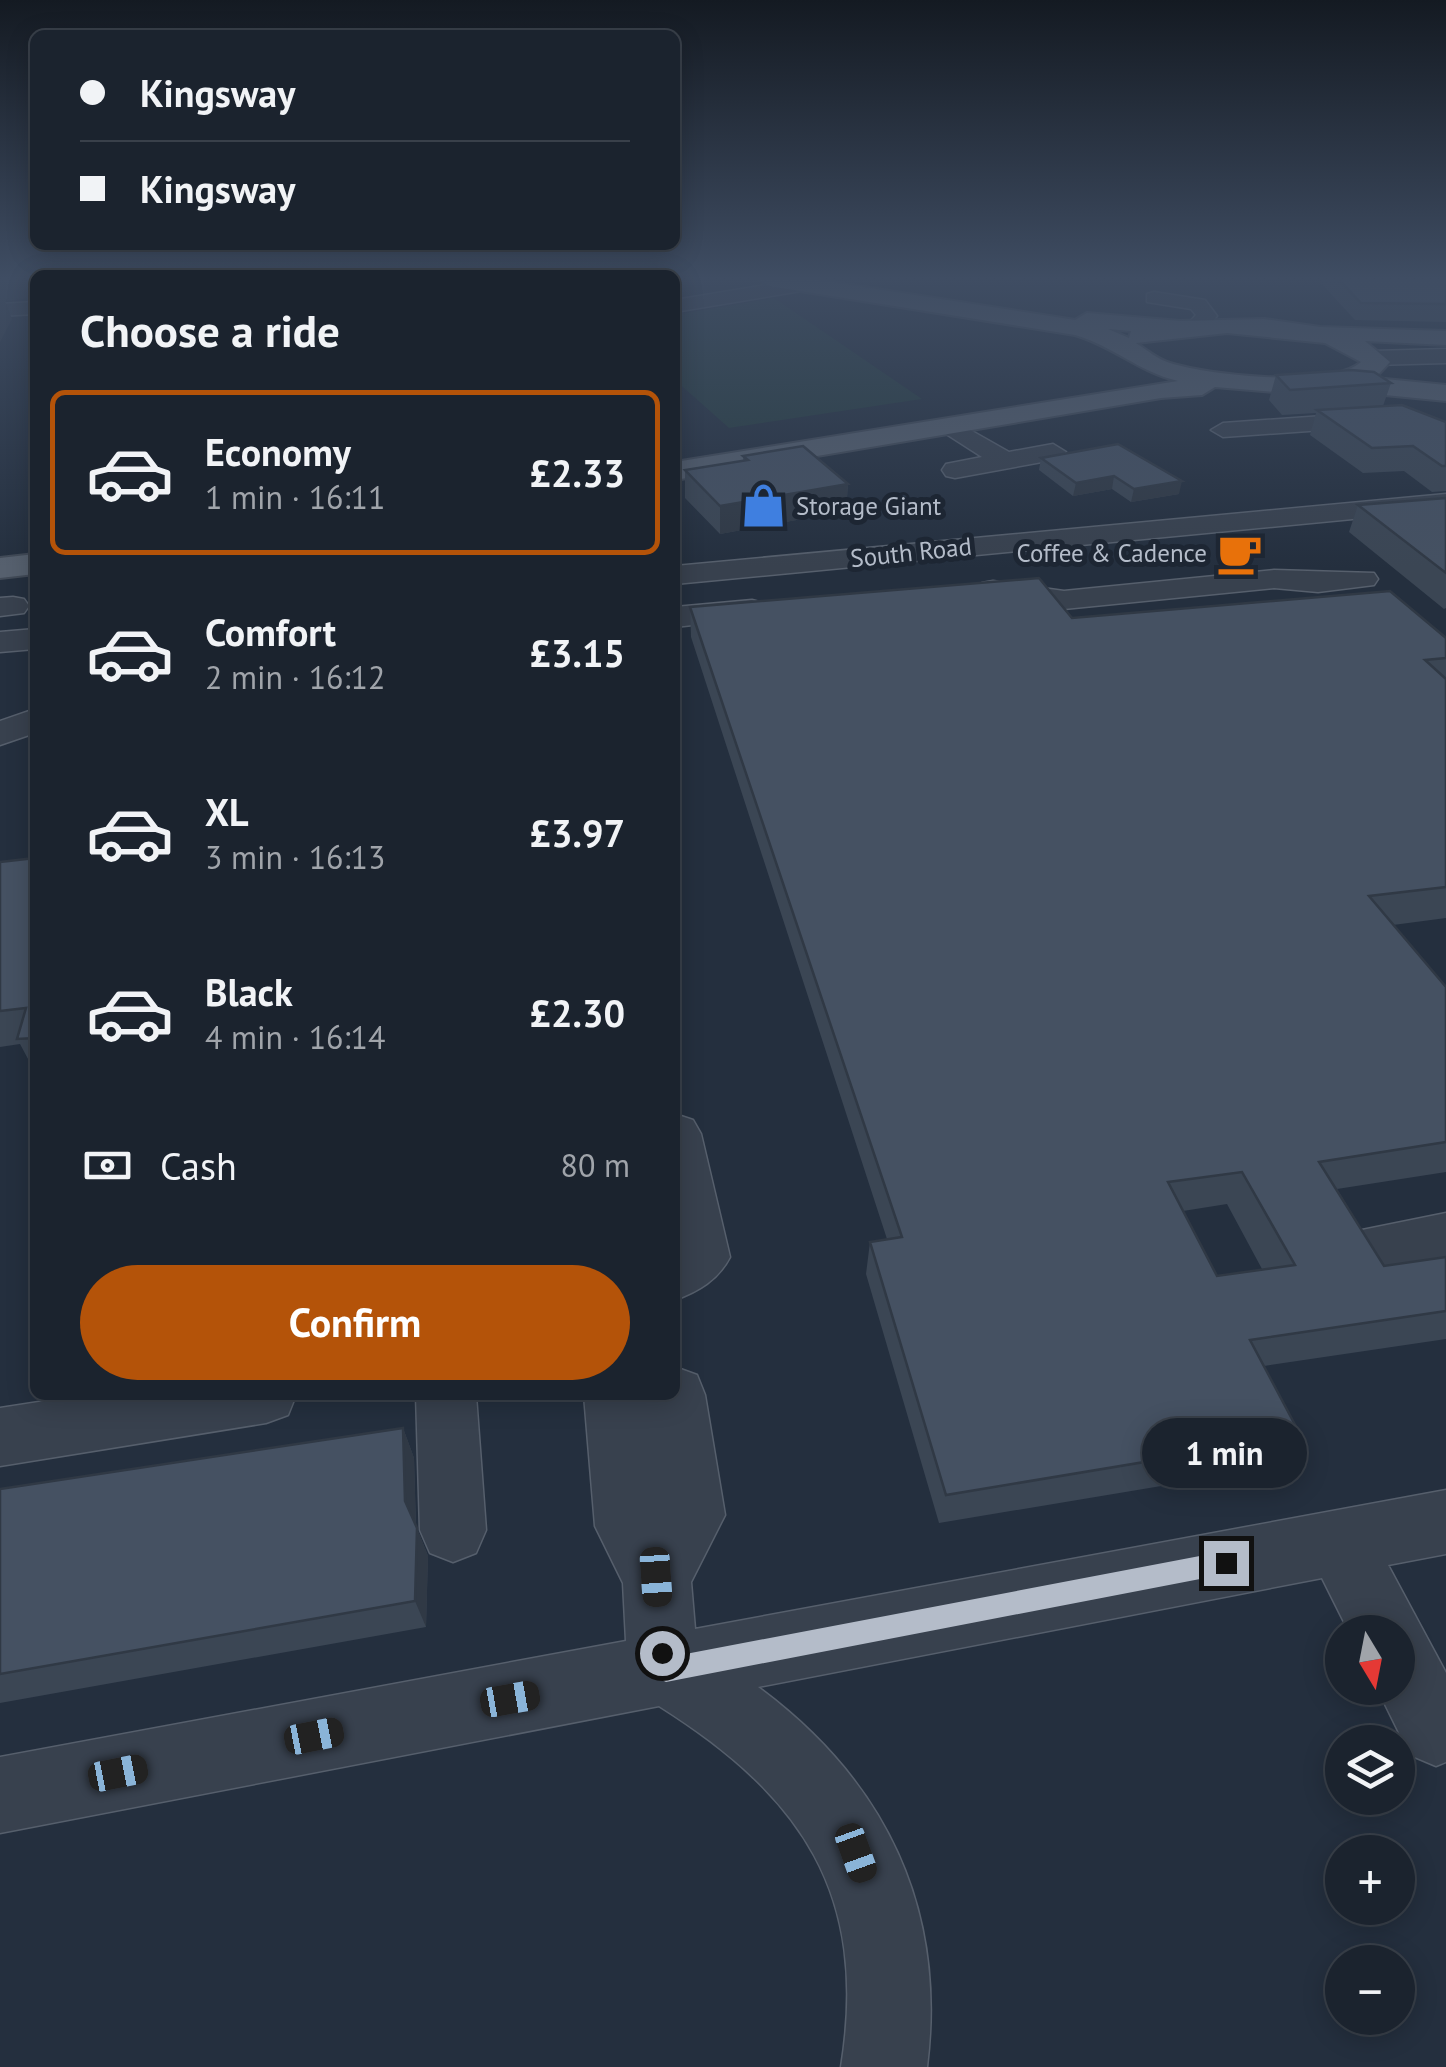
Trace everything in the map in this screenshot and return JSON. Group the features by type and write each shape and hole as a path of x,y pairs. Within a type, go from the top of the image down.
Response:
{"main road":[{"path":"680,454 1100,387 1129,375"},
{"path":"1187,375 1241,391"},
{"path":"680,470 1161,390 1241,391 1360,375"},
{"path":"1326,382 1446,393"},
{"path":"0,549 30,546"},
{"path":"0,568 30,565"}],"street":[{"path":"1241,391 1278,426"},
{"path":"1205,402 1231,430 1398,418 1418,423 1446,438"},
{"path":"949,425 1004,461"},
{"path":"955,470 1053,452"},
{"name":"South Road","path":"680,575 1446,502"},
{"path":"1296,515 1390,602"},
{"path":"959,591 1028,592 1064,600 1200,580 1318,583 1363,579"},
{"path":"680,617 780,607"},
{"path":"0,642 30,639"},
{"path":"0,734 30,722"},
{"path":"680,1157 702,1257 680,1272"},
{"path":"1382,1246 1446,1236"},
{"path":"29,1421 220,1400"},
{"path":"446,1400 453,1530"},
{"path":"615,1400 628,1526 656,1577 666,1670"},
{"path":"656,1577 692,1516 676,1400"},
{"path":"0,1795 1446,1522"},
{"path":"1338,1541 1377,1615"},
{"path":"666,1670 709,1694 774,1747 823,1797 856,1853 876,1907 889,1979 875,2059"},
{"path":"1415,1688 1436,1729"}],"green space":[{"path":"680,375 888,375 922,399 729,428 680,384"}],"building":[{"path":"1276,375 1379,375 1391,383 1290,390"},
{"path":"1402,405 1446,422 1446,466 1413,446 1372,448 1317,410"},
{"path":"1118,444 1182,481 1134,489 1114,476 1076,483 1041,458"},
{"path":"803,446 848,484 720,506 685,470 748,460 743,456"},
{"path":"1446,498 1446,573 1358,505"},
{"path":"1039,578 1072,618 1390,591 1446,638 1446,658 1425,660 1446,679 1446,887 1369,896 1446,987 1446,1142 1319,1162 1384,1266 1446,1257 1446,1311 1250,1340 1301,1436 946,1495 870,1242 902,1237 690,607","holes":["1242,1172 1295,1265 1217,1276 1168,1182"]},
{"path":"30,859 30,1038 17,1039 26,1008 0,1011 0,862"},
{"path":"403,1428 405,1501 417,1528 415,1601 0,1674 0,1489"}],"place":[{"name":"Storage Giant","path":"763,506"},
{"name":"Coffee & Cadence","path":"1240,553"}],"route":[{"path":"662,1653 666,1670 1226,1563"}]}
